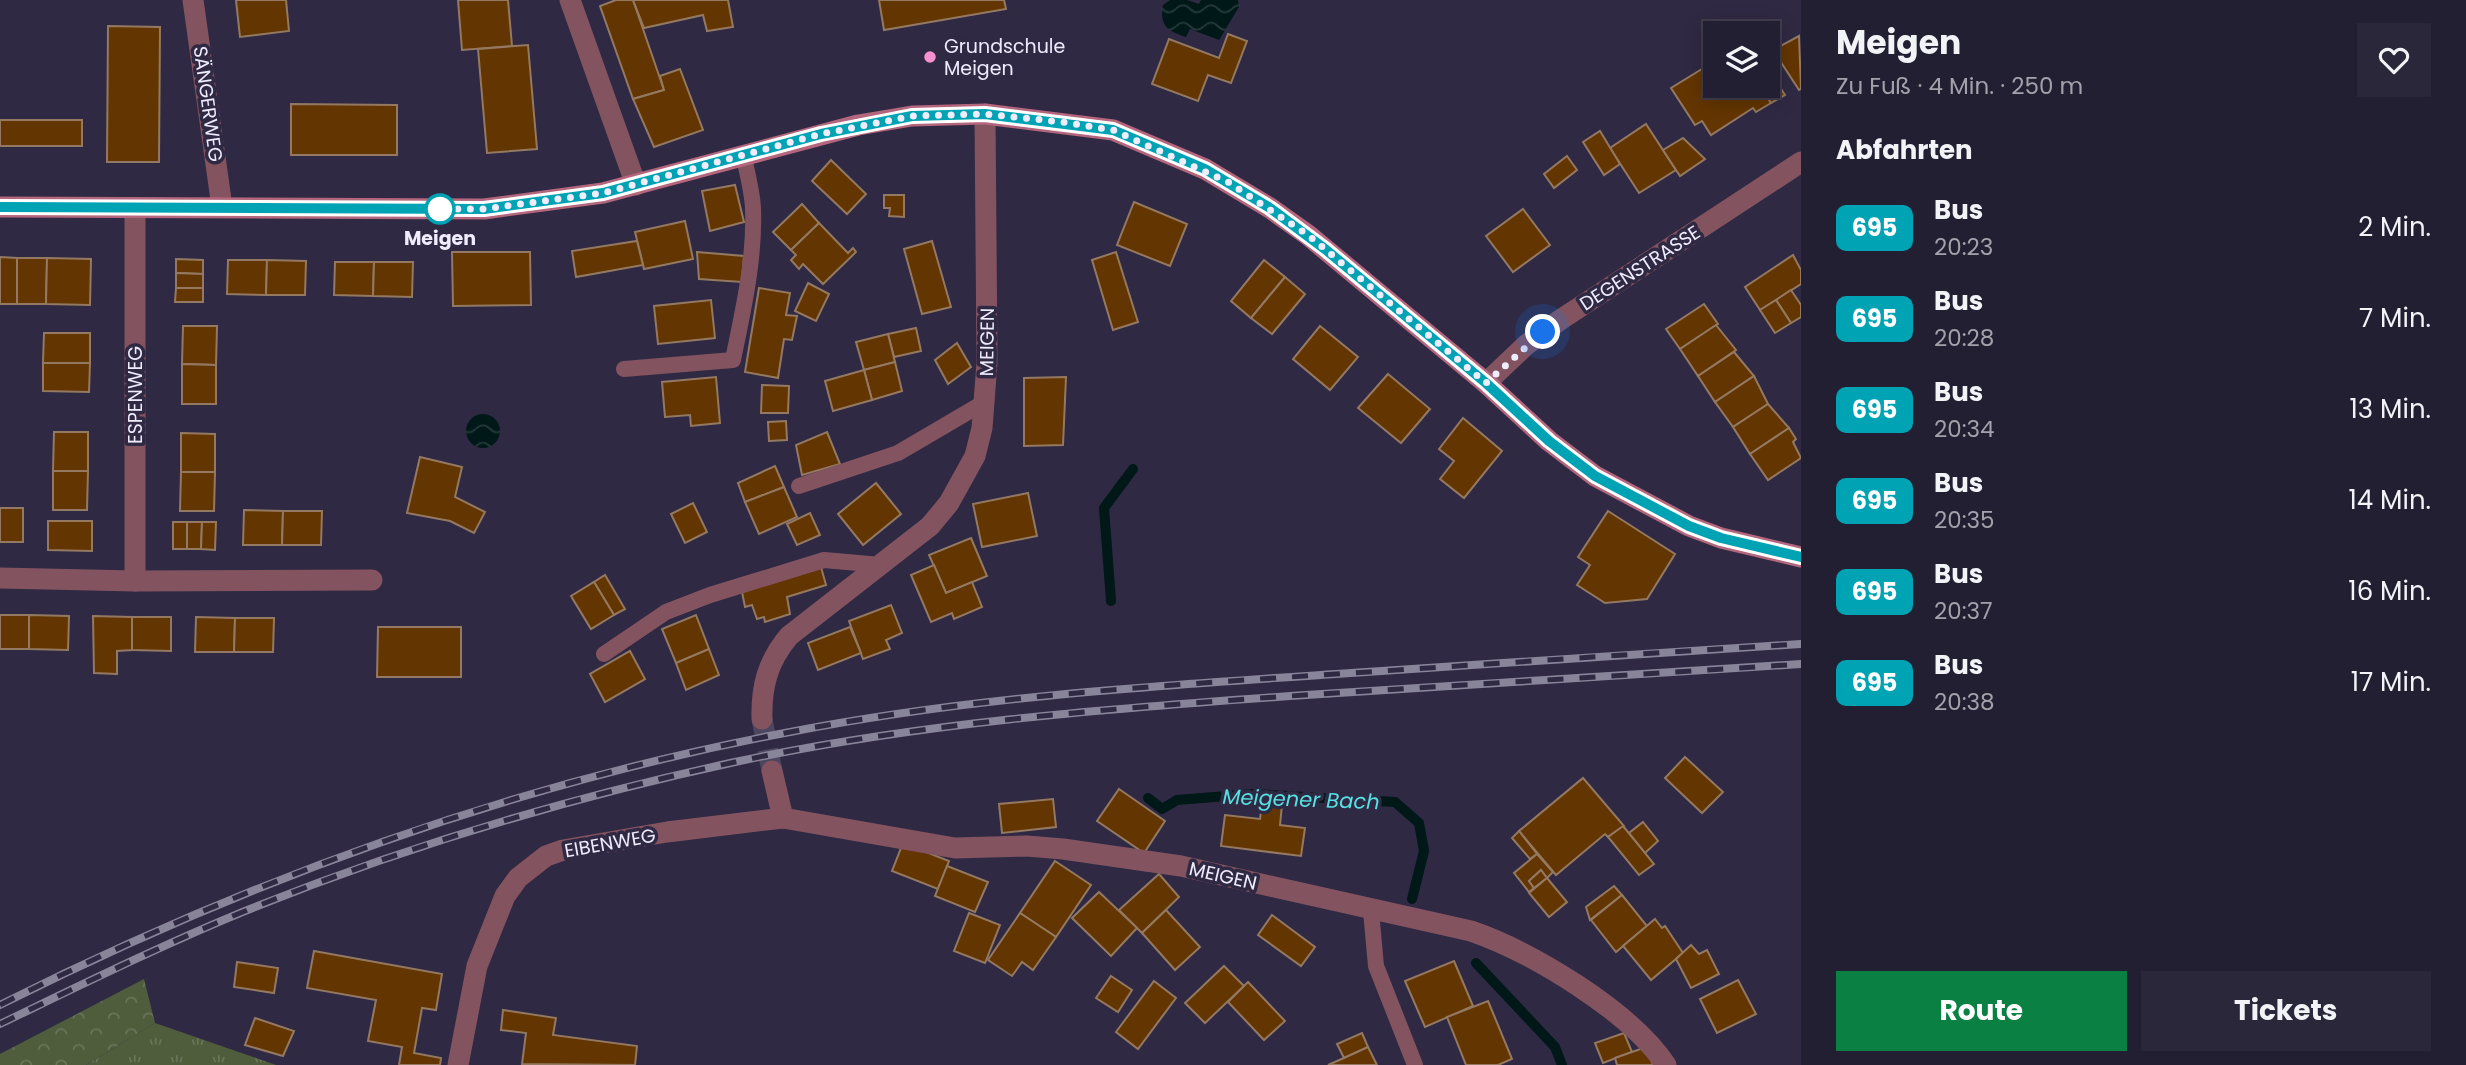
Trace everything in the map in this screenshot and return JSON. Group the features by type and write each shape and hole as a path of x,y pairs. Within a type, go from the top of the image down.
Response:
{"street":[{"name":"SÄNGERWEG","path":"193,0 222,207"},
{"path":"570,0 636,185"},
{"path":"0,207 484,209 570,199 636,185 858,125 912,116 985,114 1113,130 1205,169 1270,208 1308,235 1486,383 1549,441 1595,476 1627,495 1721,538 1801,557"},
{"name":"MEIGEN","path":"762,719 764,684 775,652 789,636 930,526 950,503 975,456 985,402 989,245 985,114"},
{"name":"DEGENSTRASSE","path":"1486,383 1527,345 1560,320 1801,162"},
{"name":"ESPENWEG","path":"135,208 135,581"},
{"path":"0,579 372,580"},
{"path":"772,771 783,818"},
{"name":"MEIGEN","path":"783,818 955,848 1051,848 1168,864 1371,911 1422,919 1502,942 1556,973 1649,1040 1666,1065"},
{"name":"EIBENWEG","path":"458,1065 477,966 487,936 505,896 530,866 562,850 667,832 783,818"}],"lane":[{"path":"624,369 733,360 751,267 753,206 743,154"},
{"name":"MEIGEN","path":"799,486 898,453 985,402"},
{"path":"604,654 666,612 710,595 824,560 881,565"},
{"path":"1371,911 1376,966 1415,1065"}],"green space":[{"path":"144,979 155,1023 86,1065 0,1065 0,1054"},
{"path":"155,1023 276,1065 86,1065"}],"water":[{"path":"1170,0 1187,0 1199,4 1201,0 1238,0 1239,7 1219,40 1190,29 1186,37 1170,30 1164,23 1163,5"},
{"path":"483,414 495,419 500,431 495,443 483,448 471,443 466,431 471,419"}],"building":[{"path":"236,0 286,0 289,31 240,37"},
{"path":"458,0 508,0 512,46 462,50"},
{"path":"616,0 633,0 664,90 633,99 600,6"},
{"path":"633,0 728,0 733,27 707,31 703,15 644,28"},
{"name":"Grundschule Meigen","path":"879,0 1004,0 1006,9 884,30"},
{"path":"108,26 160,27 159,162 107,162"},
{"path":"1228,34 1247,41 1231,83 1208,75 1198,101 1152,84 1169,39 1219,58"},
{"path":"1799,36 1799,90 1780,61 1780,46"},
{"path":"528,45 537,149 487,153 478,49"},
{"path":"1703,68 1703,98 1768,98 1771,103 1756,112 1753,108 1711,135 1702,121 1695,125 1671,88"},
{"path":"680,69 703,130 654,147 633,99 664,90 660,76"},
{"path":"291,104 397,105 397,155 291,155"},
{"path":"0,120 82,120 82,146 0,146"},
{"path":"1646,124 1676,170 1639,193 1610,148"},
{"path":"1600,131 1620,164 1604,175 1583,142"},
{"path":"1683,138 1705,159 1680,176 1663,150"},
{"path":"1567,156 1577,170 1554,188 1544,174"},
{"path":"831,160 866,194 847,214 812,181"},
{"path":"735,185 744,222 710,231 702,191"},
{"path":"884,195 904,195 904,217 889,216 890,208 884,208"},
{"path":"1134,202 1187,224 1170,266 1117,245"},
{"path":"802,204 819,223 791,250 773,232"},
{"path":"1523,209 1550,245 1513,272 1486,236"},
{"path":"685,221 693,259 644,269 635,232"},
{"path":"819,223 848,253 853,248 856,252 823,284 803,264 799,269 791,260 796,255 791,250"},
{"path":"637,241 643,265 576,277 572,251"},
{"path":"932,241 951,307 922,314 904,249"},
{"path":"452,252 530,252 531,305 453,306"},
{"path":"697,252 744,256 742,282 699,279"},
{"path":"1116,252 1138,322 1113,330 1092,260"},
{"path":"1793,255 1801,270 1801,284 1760,310 1745,287"},
{"path":"0,257 17,258 17,304 0,304"},
{"path":"17,258 47,258 46,304 17,304"},
{"path":"47,258 91,259 90,305 46,304"},
{"path":"176,259 203,260 203,274 176,273"},
{"path":"228,260 267,260 266,295 227,294"},
{"path":"267,260 306,261 305,295 266,295"},
{"path":"1264,260 1285,277 1251,318 1231,301"},
{"path":"335,262 374,262 373,296 334,295"},
{"path":"374,262 413,262 412,297 373,296"},
{"path":"176,273 203,274 203,288 176,288"},
{"path":"1285,277 1305,294 1272,334 1251,318"},
{"path":"808,283 829,294 816,321 795,311"},
{"path":"176,288 203,288 203,302 175,302"},
{"path":"759,288 790,293 786,315 797,316 792,340 784,339 778,378 745,372"},
{"path":"1791,290 1801,305 1801,317 1791,323 1776,300"},
{"path":"711,300 715,338 658,344 654,306"},
{"path":"1776,300 1791,323 1775,333 1760,310"},
{"path":"1704,304 1718,324 1680,349 1666,329"},
{"path":"1716,325 1736,350 1698,376 1680,349"},
{"path":"183,326 217,326 216,365 182,364"},
{"path":"1320,326 1358,357 1330,390 1293,359"},
{"path":"916,328 921,351 894,357 888,334"},
{"path":"44,333 90,333 90,363 43,363"},
{"path":"888,334 895,362 864,370 856,342"},
{"path":"957,343 971,367 948,384 935,360"},
{"path":"1734,352 1754,376 1715,402 1698,376"},
{"path":"895,362 902,391 872,400 864,370"},
{"path":"43,363 90,363 89,392 43,391"},
{"path":"182,364 216,365 216,404 182,404"},
{"path":"864,370 872,400 833,411 825,381"},
{"path":"1388,374 1430,409 1401,443 1358,408"},
{"path":"1754,376 1768,404 1733,427 1715,402"},
{"path":"716,377 720,423 691,426 690,415 665,417 662,382"},
{"path":"1066,377 1063,445 1024,446 1024,378"},
{"path":"762,385 789,386 788,413 761,413"},
{"path":"1768,404 1789,428 1750,454 1733,427"},
{"path":"1463,418 1502,451 1464,498 1440,479 1454,461 1439,449"},
{"path":"786,421 787,440 769,441 768,422"},
{"path":"1789,428 1796,439 1793,442 1801,458 1768,480 1750,454"},
{"path":"54,432 88,432 88,471 53,471"},
{"path":"827,432 840,464 802,475 796,445"},
{"path":"181,433 215,434 215,472 181,472"},
{"path":"420,457 462,467 455,497 485,512 474,533 450,521 407,513"},
{"path":"775,466 784,487 745,502 738,483"},
{"path":"53,471 88,471 87,510 53,510"},
{"path":"181,472 215,472 214,511 180,511"},
{"path":"876,483 901,514 863,545 838,514"},
{"path":"784,487 797,517 759,534 745,502"},
{"path":"1028,493 1037,536 982,547 973,504"},
{"path":"693,503 707,532 685,543 671,514"},
{"path":"0,508 23,508 23,542 0,542"},
{"path":"244,510 283,511 282,545 243,545"},
{"path":"283,511 322,511 321,545 282,545"},
{"path":"1608,511 1675,554 1647,599 1605,603 1577,585 1590,565 1578,557"},
{"path":"810,513 820,535 797,545 787,524"},
{"path":"48,521 92,521 92,551 48,550"},
{"path":"173,522 187,522 187,549 173,549"},
{"path":"187,522 202,522 201,549 187,549"},
{"path":"202,522 216,522 215,550 201,549"},
{"path":"971,538 987,576 946,593 929,555"},
{"path":"934,565 946,593 972,582 982,607 954,619 952,613 931,622 911,575"},
{"path":"821,567 826,585 787,597 790,614 765,622 764,617 757,619 752,605 745,607 742,592"},
{"path":"605,575 625,609 614,615 594,582"},
{"path":"594,582 614,615 591,629 571,596"},
{"path":"891,605 902,633 886,640 890,649 863,659 849,621"},
{"path":"0,615 29,615 29,649 0,649"},
{"path":"29,615 69,616 68,650 29,649"},
{"path":"696,615 709,649 676,663 662,629"},
{"path":"93,616 132,617 132,650 117,651 117,674 94,673"},
{"path":"132,617 171,617 171,651 132,650"},
{"path":"196,617 235,618 234,652 195,652"},
{"path":"235,618 274,618 273,652 234,652"},
{"path":"378,627 461,627 461,677 377,677"},
{"path":"850,627 861,653 818,670 808,643"},
{"path":"709,649 719,675 686,690 676,663"},
{"path":"630,651 645,679 605,702 590,674"},
{"path":"1685,757 1723,792 1702,813 1665,778"},
{"path":"1583,778 1624,826 1608,837 1605,834 1556,875 1519,831"},
{"path":"1119,789 1165,821 1144,853 1097,821"},
{"path":"1053,799 1056,827 1002,833 999,804"},
{"path":"1262,802 1282,805 1280,825 1305,828 1301,856 1221,846 1225,815 1260,819"},
{"path":"1643,822 1658,841 1645,853 1629,833"},
{"path":"1623,826 1654,864 1639,875 1608,837"},
{"path":"1519,831 1537,854 1530,859 1512,838"},
{"path":"903,843 949,861 938,889 892,871"},
{"path":"1537,854 1553,872 1547,878 1541,870 1529,881 1534,888 1529,892 1514,873"},
{"path":"1055,861 1091,885 1056,937 1020,913"},
{"path":"947,866 988,882 975,912 935,896"},
{"path":"1541,870 1547,878 1534,888 1529,881"},
{"path":"1159,874 1179,897 1142,933 1119,910"},
{"path":"1547,878 1567,902 1549,917 1529,893"},
{"path":"1614,886 1622,895 1590,920 1586,907"},
{"path":"1099,892 1137,928 1111,956 1072,918"},
{"path":"1622,895 1647,926 1616,952 1591,920"},
{"path":"1166,910 1200,947 1175,970 1142,933"},
{"path":"969,913 1000,925 985,963 954,951"},
{"path":"1020,913 1056,937 1033,970 1022,962 1012,976 988,960"},
{"path":"1272,915 1315,947 1301,966 1258,935"},
{"path":"1655,919 1662,928 1665,926 1683,953 1651,980 1623,946"},
{"path":"1691,945 1699,954 1707,950 1719,974 1691,988 1676,959"},
{"path":"314,951 442,974 436,1010 422,1008 414,1053 441,1058 440,1065 399,1065 402,1047 368,1041 376,1000 307,988"},
{"path":"1454,961 1473,1006 1425,1027 1405,981"},
{"path":"237,962 278,968 274,993 234,987"},
{"path":"1224,966 1244,986 1205,1023 1185,1003"},
{"path":"1111,976 1132,990 1118,1012 1096,998"},
{"path":"1738,980 1756,1014 1717,1033 1700,999"},
{"path":"1154,981 1176,998 1138,1049 1116,1032"},
{"path":"1248,982 1285,1021 1264,1040 1228,1002"},
{"path":"1488,1001 1512,1059 1498,1065 1466,1065 1447,1017"},
{"path":"503,1010 556,1018 553,1035 637,1046 635,1065 522,1064 526,1033 501,1030"},
{"path":"255,1018 294,1031 283,1056 245,1045"},
{"path":"1362,1033 1368,1047 1344,1058 1337,1044"},
{"path":"1624,1033 1632,1052 1603,1063 1595,1043"},
{"path":"1368,1047 1377,1065 1328,1065 1344,1058"},
{"path":"1646,1047 1653,1065 1617,1065 1615,1058"}],"waterway":[{"name":"Meigener Bach","path":"1111,601 1104,508 1133,469"},
{"name":"Meigener Bach","path":"1148,798 1162,809 1177,800 1252,794 1395,802 1419,823 1424,851 1412,899"},
{"name":"Meigener Bach","path":"1476,963 1555,1047 1562,1065"}],"tunnel":[{"path":"762,719 772,771"}],"railway":[{"path":"0,1005 190,917 385,841 484,808 585,779 687,753 790,732 994,701 1130,688 1801,644"},
{"path":"0,1024 214,924 426,845 610,791 803,748 942,727 1150,706 1801,664"}],"bus line":[{"name":"695","path":"0,207 484,209 603,193 821,134 912,116 985,114 1113,130 1205,169 1270,208 1308,235 1486,383 1549,441 1595,476 1689,526 1721,538 1801,557"}],"place":[{"name":"Grundschule Meigen","path":"930,57"},
{"name":"Meigen","path":"440,209"}],"route":[{"path":"440,209 430,209 484,209 603,193 821,134 912,116 985,114 1029,118 1113,130 1205,169 1228,182 1308,235 1486,383 1543,332"}]}
